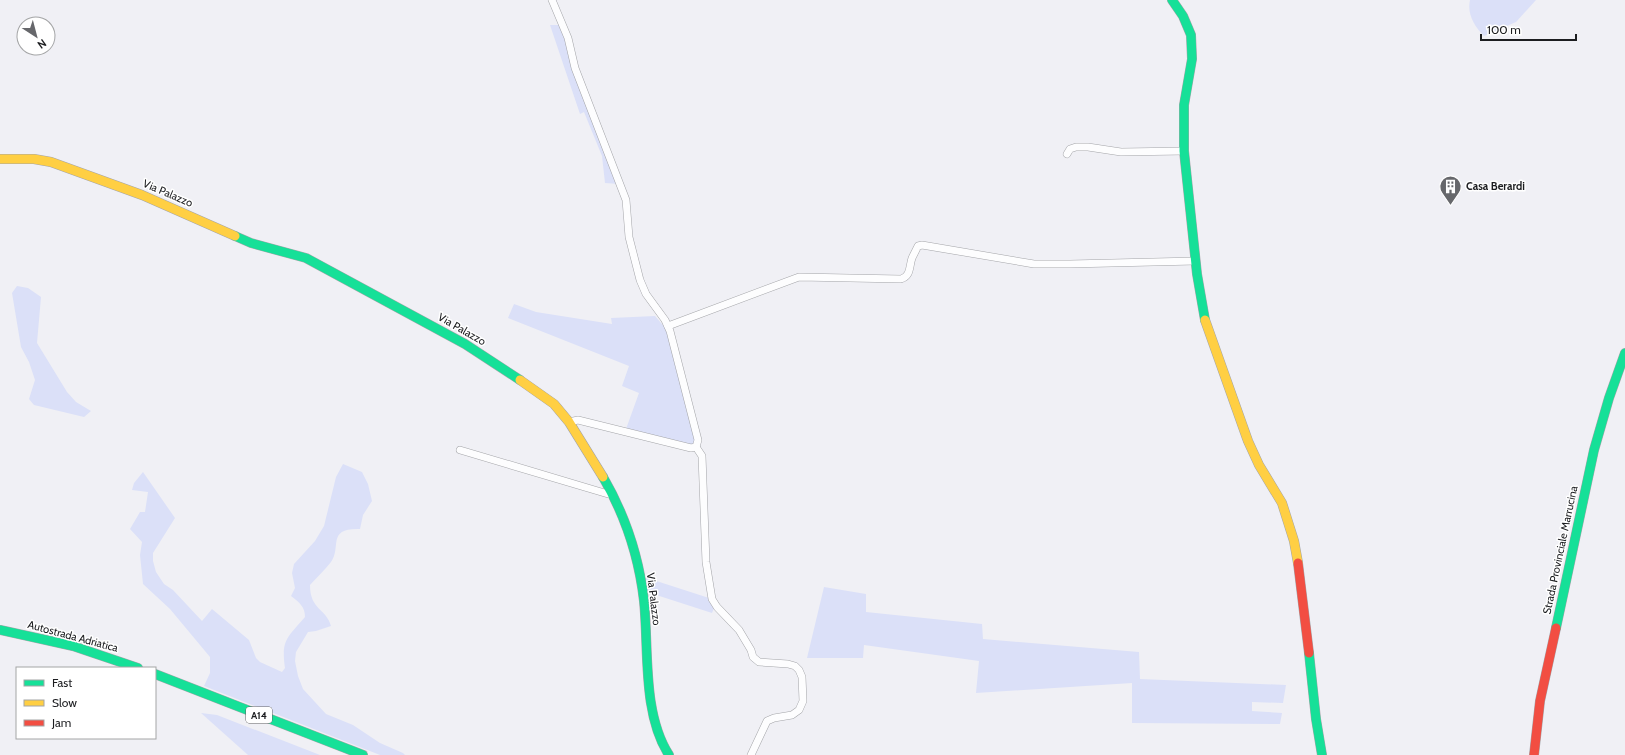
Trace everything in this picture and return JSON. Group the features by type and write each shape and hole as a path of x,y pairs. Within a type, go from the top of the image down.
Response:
{"main road":[{"path":"1172,0 1191,35 1192,59 1184,105 1184,151 1195,261 1204,318 1248,441 1259,465 1282,503 1294,541 1303,597 1316,719 1322,755"},
{"name":"Via Palazzo","path":"0,159 34,159 51,162 142,194 251,243 313,261 465,344 554,404 569,422 612,493 627,529 637,559 644,600 653,713 662,744 669,755"},
{"name":"Strada Provinciale Marrucina","path":"1534,755 1540,701 1594,450 1609,398 1625,353"},
{"name":"Autostrada Adriatica","path":"0,630 73,646 135,667"},
{"name":"Autostrada Adriatica","path":"0,639 60,652 110,667"},
{"name":"A14","path":"156,674 363,755"},
{"name":"A14","path":"156,684 340,755"}],"street":[{"path":"552,0 568,38 575,68 626,200 629,237 640,280 646,294 670,331 698,440 696,447 702,456 706,562 712,599 717,607 739,630 751,650 753,657 759,662 788,664 795,666 802,676 802,701 799,710 792,716 774,718 767,721 751,755"},
{"path":"1067,154 1070,149 1076,147 1088,147 1121,152 1184,151"},
{"path":"668,326 799,277 907,278 912,258 918,246 922,245 1034,264 1195,261"},
{"path":"569,422 578,420 691,448 696,447"},
{"path":"460,450 608,494 612,493"}],"shaded area":[{"path":"1470,0 1536,0 1516,22 1484,36 1477,28 1470,15"},
{"path":"550,25 560,25 619,184 605,183 602,156 584,112 580,114"},
{"path":"17,286 28,288 41,297 37,343 67,392 76,402 91,411 84,417 34,405 29,399 35,380 29,362 21,347 12,293"},
{"path":"514,304 536,312 612,324 611,318 655,316 667,330 696,442 693,446 626,429 639,393 622,386 629,366 508,318"},
{"path":"343,464 362,472 368,484 372,501 363,515 360,529 349,530 339,535 331,562 310,585 315,604 329,620 331,626 308,632 296,652 295,661 298,676 303,689 326,714 353,725 380,743 405,755 380,755 204,686 210,673 210,657 170,609 143,584 140,555 142,542 130,529 140,512 145,512 148,492 132,490 134,483 143,472 175,518 153,553 153,561 156,572 164,584 173,590 202,621 212,609 249,640 256,658 260,662 282,672 285,668 284,651 287,640 305,617 304,610 301,605 291,596 295,588 292,573 294,564 315,541 324,526 336,477"},
{"path":"644,577 709,598 714,608 712,613 647,592"},
{"path":"824,587 866,594 866,612 982,624 983,639 1139,652 1140,679 1286,685 1283,703 1252,702 1252,711 1282,713 1280,724 1132,723 1132,683 976,693 979,661 864,645 863,658 807,658"},
{"path":"201,713 217,715 320,755 248,755"}],"traffic: fast":[{"path":"1172,0 1183,16 1191,35 1192,59 1184,105 1184,151 1197,274 1205,320"},
{"path":"235,236 251,243 306,258 465,344 520,380"},
{"path":"1556,628 1594,450 1609,398 1625,353"},
{"path":"603,477 624,521 639,568 644,601 648,680 654,720 660,738 669,755"},
{"path":"0,630 73,646 135,667"},
{"path":"1309,653 1316,719 1322,755"},
{"path":"156,674 363,755"}],"traffic: slow":[{"path":"0,159 34,159 51,162 142,195 235,236"},
{"path":"1205,320 1248,441 1259,465 1282,503 1294,541 1298,563"},
{"path":"520,380 554,404 569,422 603,477"}],"traffic: jam":[{"path":"1298,563 1309,653"},
{"path":"1534,755 1540,701 1556,628"}],"place":[{"name":"Casa Berardi","path":"1450,206"}]}
